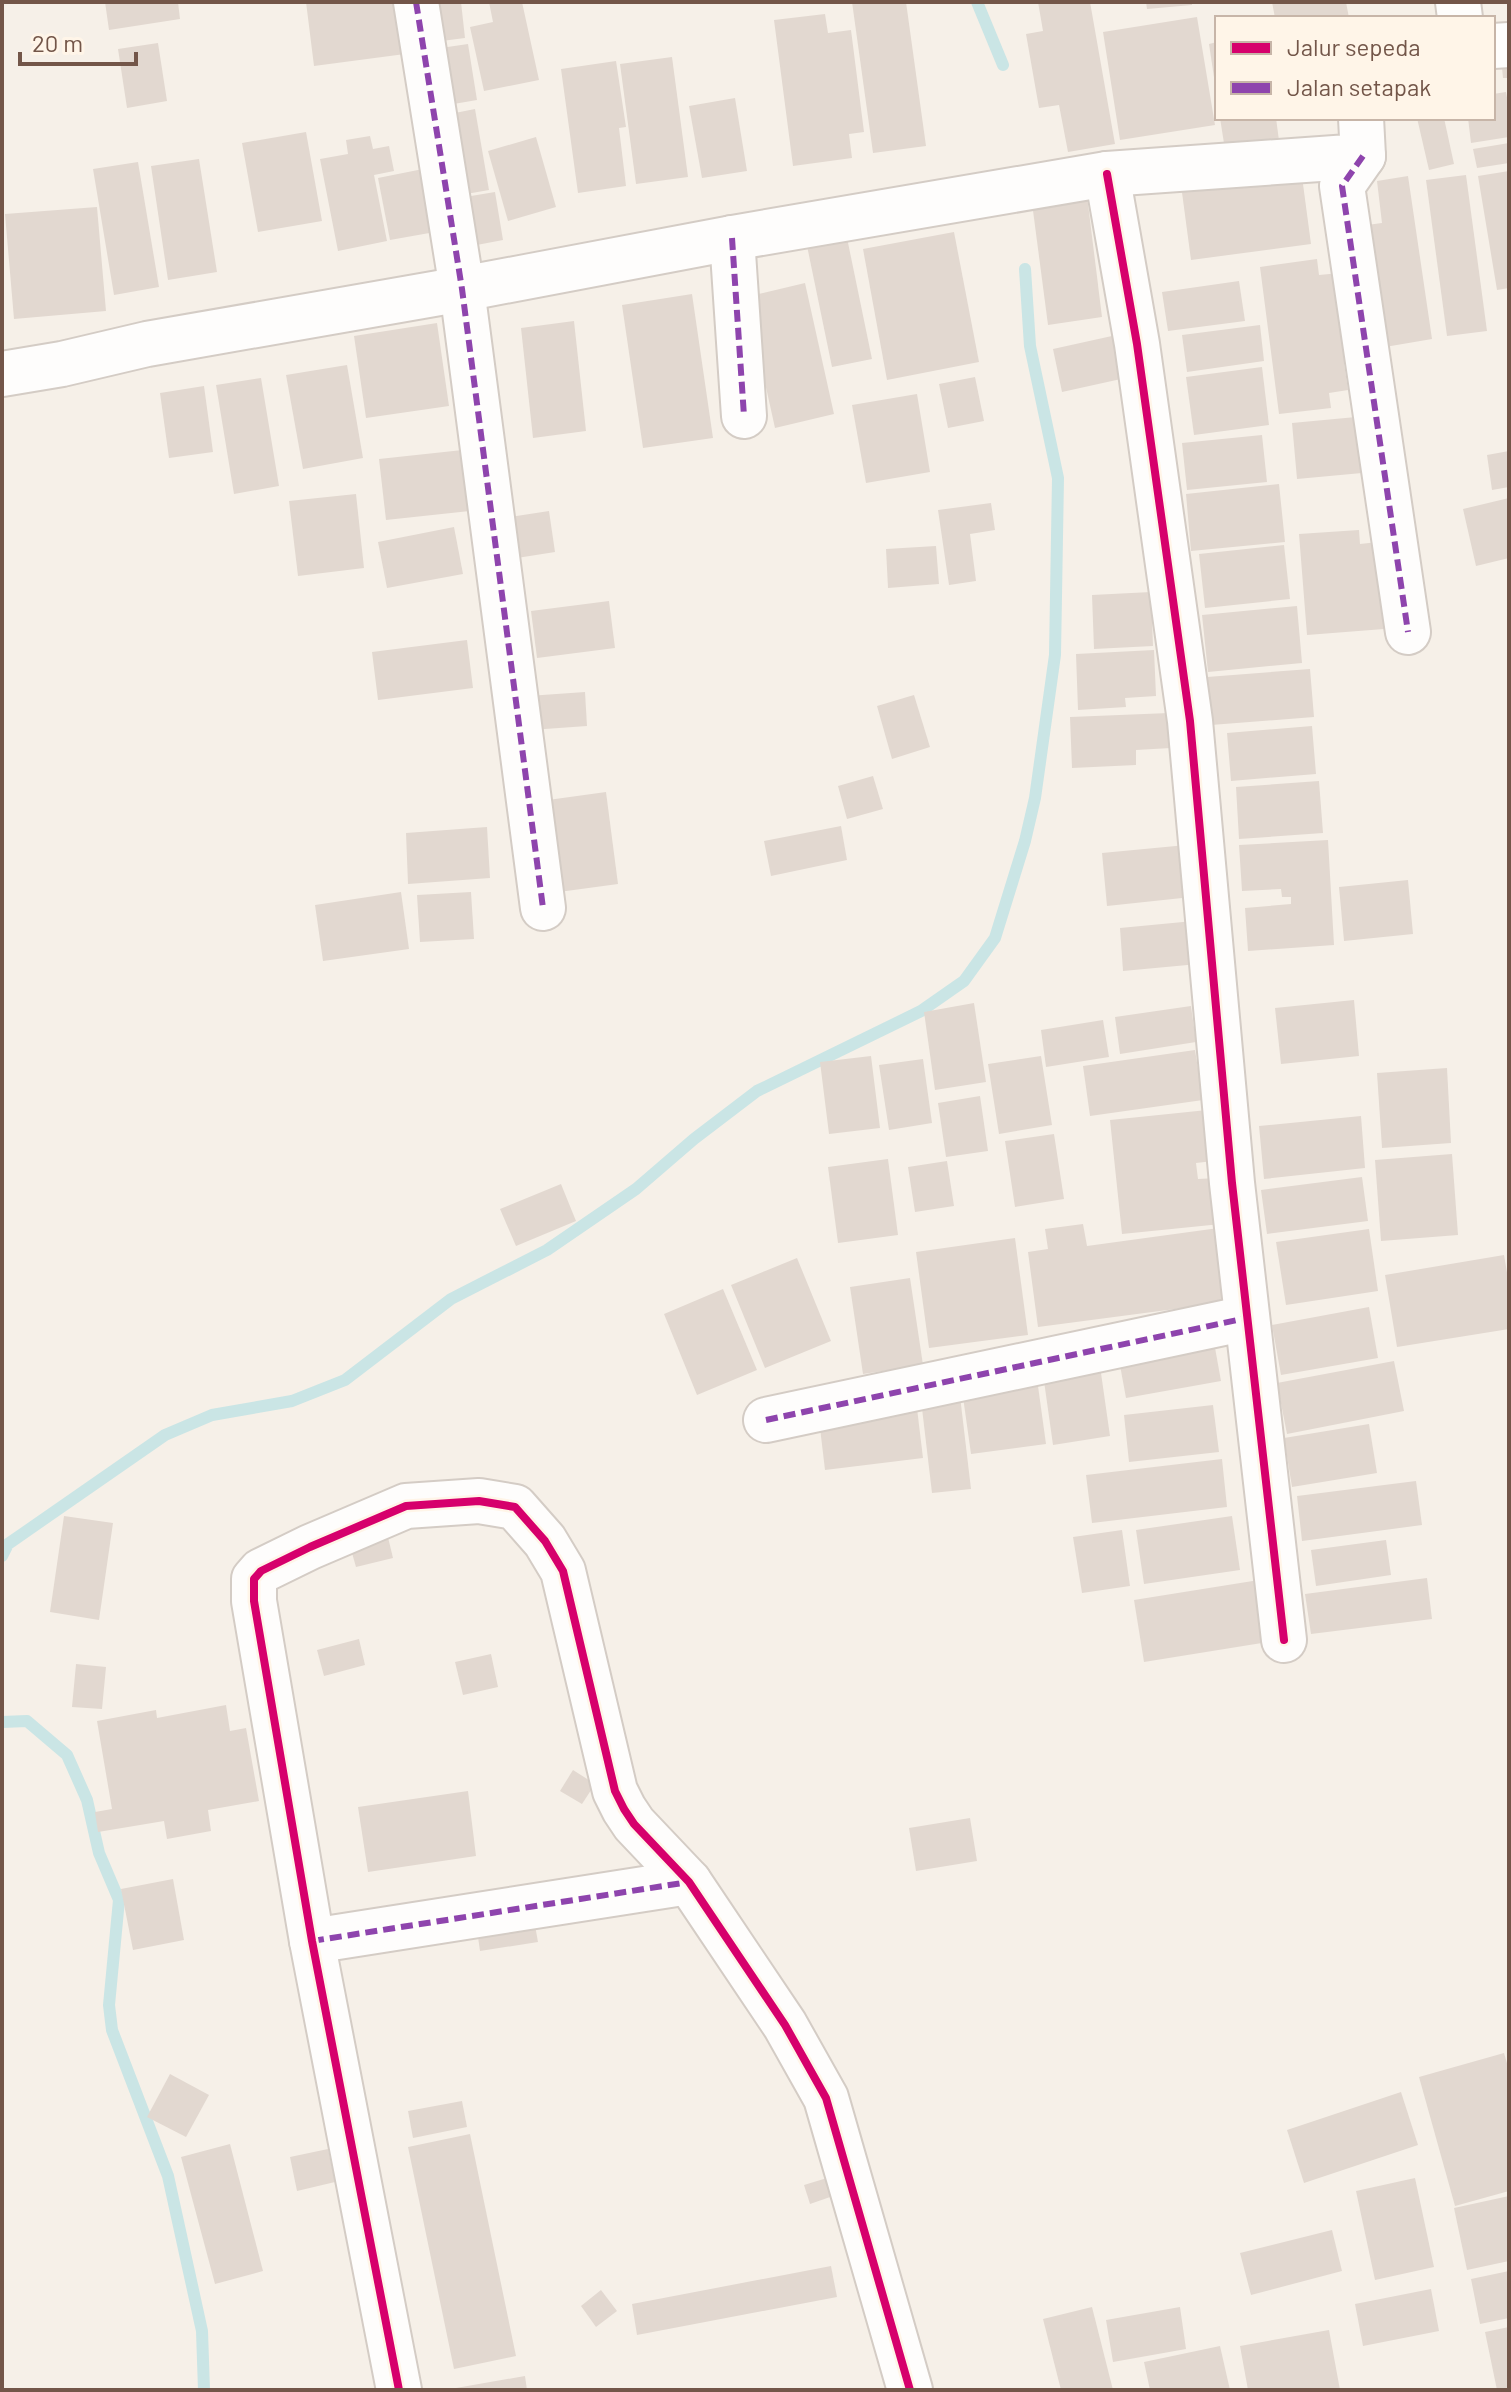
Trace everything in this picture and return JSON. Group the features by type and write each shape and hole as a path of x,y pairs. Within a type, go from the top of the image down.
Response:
{"street":[{"path":"416,2 462,289 543,908"},
{"path":"2,374 162,341 732,238 1107,174 1362,137"},
{"path":"1362,137 1342,186 1408,632"},
{"path":"1107,174 1137,344 1190,721 1232,1183 1284,1640"},
{"path":"732,238 744,416"},
{"path":"766,1420 1247,1318"},
{"path":"399,2390 312,1941 254,1601 254,1579 261,1571 310,1547 406,1506 479,1501 515,1507 545,1541 563,1571 615,1791 634,1824 689,1882 785,2025 826,2098 910,2390"},
{"path":"312,1941 689,1882"}],"building":[{"path":"105,2 178,2 180,19 109,30"},
{"path":"306,2 398,2 405,54 314,66"},
{"path":"421,2 461,2 465,38 426,43"},
{"path":"489,2 522,2 539,80 484,91 470,27 493,22"},
{"path":"852,2 906,2 926,146 873,153"},
{"path":"1038,2 1090,2 1115,144 1068,152 1059,105 1039,108 1026,34 1043,31"},
{"path":"1146,2 1192,2 1192,5 1147,9"},
{"path":"1272,2 1346,2 1349,16 1275,16"},
{"path":"825,14 828,33 851,30 864,132 849,134 852,158 793,166 774,20"},
{"path":"1197,17 1215,125 1120,140 1103,32"},
{"path":"1215,42 1215,84 1209,44"},
{"path":"158,43 167,101 127,108 118,49"},
{"path":"468,44 477,100 436,107 427,50"},
{"path":"672,57 688,177 636,184 620,64"},
{"path":"1501,57 1509,57 1509,78 1503,78"},
{"path":"616,61 626,127 619,128 626,186 578,193 561,69"},
{"path":"1506,92 1509,137 1471,143 1468,120 1495,120 1495,94"},
{"path":"735,98 747,171 702,178 689,106"},
{"path":"475,109 489,190 449,197 435,117"},
{"path":"1220,120 1276,120 1280,148 1226,156"},
{"path":"1417,120 1444,120 1454,164 1429,170"},
{"path":"306,132 322,221 258,232 242,143"},
{"path":"370,136 373,149 389,146 394,171 374,175 387,241 338,251 320,159 348,154 346,140"},
{"path":"536,137 556,207 508,221 488,151"},
{"path":"1509,143 1509,163 1477,168 1473,149"},
{"path":"199,159 217,272 168,280 151,166"},
{"path":"138,162 159,287 114,295 93,169"},
{"path":"423,169 435,232 390,240 378,178"},
{"path":"1301,169 1311,244 1191,260 1181,185"},
{"path":"1509,171 1509,288 1497,290 1478,176"},
{"path":"1466,175 1487,331 1447,336 1426,180"},
{"path":"1408,176 1432,339 1385,347 1367,225 1382,223 1377,181"},
{"path":"495,192 503,240 461,248 453,199"},
{"path":"1087,196 1102,317 1048,325 1032,203"},
{"path":"97,207 106,311 14,319 5,214"},
{"path":"954,232 979,362 887,380 863,249"},
{"path":"846,233 872,359 832,367 806,241"},
{"path":"1317,259 1319,275 1340,273 1352,362 1344,363 1348,390 1329,393 1331,408 1279,414 1260,267"},
{"path":"1239,281 1245,321 1168,331 1162,292"},
{"path":"805,283 834,414 775,428 746,297"},
{"path":"692,294 713,438 643,448 622,305"},
{"path":"574,321 586,431 533,438 521,328"},
{"path":"437,323 449,406 366,418 354,336"},
{"path":"1260,325 1264,361 1187,372 1182,335"},
{"path":"1121,334 1130,377 1062,392 1053,349"},
{"path":"347,365 363,458 303,469 286,375"},
{"path":"1262,367 1269,425 1194,435 1186,377"},
{"path":"975,377 984,421 948,428 939,384"},
{"path":"261,378 279,486 234,494 216,385"},
{"path":"204,386 213,452 169,458 160,393"},
{"path":"917,394 930,472 866,483 852,405"},
{"path":"1356,417 1362,473 1297,479 1292,423"},
{"path":"1262,435 1267,482 1187,490 1182,443"},
{"path":"472,449 479,510 386,520 379,459"},
{"path":"1509,451 1509,487 1492,490 1487,455"},
{"path":"1279,484 1285,542 1191,551 1186,494"},
{"path":"356,494 364,568 298,576 289,501"},
{"path":"1509,498 1509,558 1476,566 1463,509"},
{"path":"991,503 995,530 970,534 976,581 949,585 938,510"},
{"path":"549,511 555,552 517,558 510,517"},
{"path":"454,527 463,574 387,588 378,542"},
{"path":"1359,530 1360,544 1378,542 1384,629 1307,635 1299,534"},
{"path":"1284,545 1290,599 1205,608 1199,554"},
{"path":"936,546 939,584 888,588 886,549"},
{"path":"1151,592 1153,646 1094,649 1092,595"},
{"path":"609,601 615,648 537,658 531,611"},
{"path":"1297,606 1302,663 1208,672 1202,615"},
{"path":"467,640 473,688 378,700 372,652"},
{"path":"1154,650 1156,696 1125,698 1126,707 1078,710 1076,654"},
{"path":"1310,669 1314,717 1211,725 1207,677"},
{"path":"585,692 587,726 531,730 528,696"},
{"path":"914,695 930,747 892,759 877,706"},
{"path":"1169,713 1171,748 1136,750 1136,765 1072,768 1070,717"},
{"path":"1312,726 1316,774 1231,781 1227,733"},
{"path":"873,776 883,809 847,819 838,786"},
{"path":"1319,781 1323,833 1239,839 1236,787"},
{"path":"606,792 618,884 559,892 548,800"},
{"path":"841,826 847,860 771,876 764,841"},
{"path":"487,827 490,878 408,884 406,833"},
{"path":"1328,840 1334,945 1248,951 1245,908 1291,904 1291,897 1282,897 1281,889 1242,891 1239,845"},
{"path":"1197,844 1201,896 1107,906 1102,853"},
{"path":"1408,880 1413,934 1344,941 1339,887"},
{"path":"401,892 409,949 323,961 315,905"},
{"path":"471,892 474,939 420,942 417,895"},
{"path":"1204,920 1209,963 1123,971 1120,928"},
{"path":"1354,1000 1359,1056 1281,1064 1275,1008"},
{"path":"974,1003 986,1082 935,1090 924,1012"},
{"path":"1191,1006 1196,1042 1120,1054 1115,1017"},
{"path":"1103,1020 1109,1057 1046,1067 1041,1030"},
{"path":"1195,1050 1203,1100 1090,1116 1083,1066"},
{"path":"871,1056 880,1128 829,1134 820,1062"},
{"path":"1041,1056 1052,1125 999,1134 988,1064"},
{"path":"923,1059 932,1123 889,1130 879,1065"},
{"path":"1447,1068 1451,1143 1382,1148 1377,1073"},
{"path":"980,1096 988,1151 946,1157 938,1103"},
{"path":"1217,1109 1222,1160 1196,1163 1198,1179 1217,1178 1221,1224 1122,1234 1110,1120"},
{"path":"1361,1116 1365,1168 1264,1179 1259,1126"},
{"path":"1054,1134 1064,1199 1015,1207 1005,1141"},
{"path":"1452,1154 1458,1235 1381,1241 1375,1160"},
{"path":"888,1159 898,1235 838,1243 828,1167"},
{"path":"947,1161 954,1206 915,1212 908,1167"},
{"path":"1362,1177 1368,1221 1267,1234 1261,1190"},
{"path":"561,1184 576,1221 516,1246 500,1209"},
{"path":"1083,1224 1087,1246 1226,1227 1236,1301 1038,1327 1028,1252 1048,1249 1045,1229"},
{"path":"1369,1229 1378,1291 1286,1305 1276,1242"},
{"path":"1015,1238 1028,1335 929,1348 916,1252"},
{"path":"1504,1255 1509,1284 1509,1329 1397,1347 1385,1275"},
{"path":"797,1258 831,1341 765,1368 731,1285"},
{"path":"910,1278 923,1365 863,1374 850,1287"},
{"path":"723,1289 757,1370 697,1395 664,1314"},
{"path":"1369,1307 1378,1358 1281,1375 1272,1325"},
{"path":"1212,1331 1221,1381 1126,1398 1117,1349"},
{"path":"1394,1361 1404,1411 1287,1434 1277,1383"},
{"path":"1100,1366 1110,1436 1053,1445 1043,1374"},
{"path":"1038,1386 1046,1444 971,1454 963,1397"},
{"path":"960,1396 971,1489 932,1493 921,1400"},
{"path":"916,1400 923,1458 825,1470 818,1411"},
{"path":"1213,1405 1219,1452 1129,1462 1124,1415"},
{"path":"1369,1424 1377,1473 1292,1487 1284,1438"},
{"path":"1222,1459 1227,1507 1092,1523 1086,1475"},
{"path":"1416,1481 1422,1525 1302,1541 1297,1496"},
{"path":"64,1516 113,1523 99,1620 50,1612"},
{"path":"1232,1516 1240,1570 1144,1584 1136,1530"},
{"path":"386,1529 393,1558 356,1567 348,1539"},
{"path":"1122,1530 1130,1586 1082,1593 1073,1537"},
{"path":"1386,1540 1391,1575 1316,1586 1311,1550"},
{"path":"1427,1578 1432,1619 1311,1634 1305,1594"},
{"path":"1259,1580 1268,1642 1144,1662 1134,1600"},
{"path":"359,1639 365,1665 324,1676 317,1650"},
{"path":"491,1654 498,1687 463,1695 455,1662"},
{"path":"76,1664 106,1667 102,1709 72,1707"},
{"path":"226,1705 230,1731 246,1728 259,1801 208,1810 211,1831 167,1839 164,1821 98,1832 95,1812 112,1809 97,1721 156,1710 157,1718"},
{"path":"573,1770 595,1784 582,1804 560,1791"},
{"path":"468,1791 476,1856 368,1872 358,1807"},
{"path":"970,1818 977,1861 916,1871 909,1828"},
{"path":"173,1879 184,1940 133,1950 121,1889"},
{"path":"533,1914 538,1942 480,1951 476,1923"},
{"path":"1504,2053 1509,2070 1509,2191 1455,2206 1419,2077"},
{"path":"170,2074 209,2095 186,2137 147,2117"},
{"path":"1401,2092 1418,2145 1304,2183 1287,2130"},
{"path":"462,2101 467,2127 413,2138 408,2111"},
{"path":"470,2134 516,2356 454,2369 408,2147"},
{"path":"230,2144 263,2271 215,2284 181,2157"},
{"path":"328,2149 335,2182 297,2191 290,2157"},
{"path":"827,2178 833,2196 810,2204 804,2185"},
{"path":"1415,2178 1434,2267 1375,2280 1356,2191"},
{"path":"1509,2196 1509,2261 1467,2270 1454,2208"},
{"path":"1332,2230 1342,2271 1251,2295 1240,2253"},
{"path":"831,2266 837,2297 637,2335 632,2304"},
{"path":"1509,2271 1509,2318 1480,2324 1471,2279"},
{"path":"1431,2289 1439,2331 1363,2346 1355,2304"},
{"path":"601,2290 617,2311 596,2327 581,2306"},
{"path":"1092,2307 1113,2390 1061,2390 1043,2319"},
{"path":"1180,2307 1186,2349 1113,2362 1106,2320"},
{"path":"1509,2327 1509,2390 1497,2390 1485,2332"},
{"path":"1329,2330 1340,2390 1248,2390 1240,2346"},
{"path":"1220,2346 1230,2390 1150,2390 1144,2362"},
{"path":"525,2376 527,2390 456,2390 456,2388"}],"waterway":[{"path":"977,2 1003,65"},
{"path":"2,1556 8,1544 165,1435 212,1415 292,1401 345,1380 451,1299 547,1250 636,1189 757,1091 921,1011 964,981 995,938 1025,841 1035,798 1055,655 1058,478 1030,346 1025,269"},
{"path":"2,1722 27,1721 67,1755 87,1800 99,1853 119,1900 109,2005 112,2030 168,2176 202,2331 204,2390"}],"marked path":[{"path":"416,2 462,289 543,908"},
{"path":"1363,156 1342,186 1408,632"},
{"path":"732,238 744,416"},
{"path":"766,1420 1247,1318"},
{"path":"312,1941 689,1882"}],"cycle path":[{"path":"1107,174 1137,344 1190,721 1232,1183 1284,1640"},
{"path":"399,2390 312,1941 254,1601 254,1579 261,1571 310,1547 406,1506 479,1501 515,1507 545,1541 563,1571 615,1791 634,1824 689,1882 785,2025 826,2098 910,2390"}]}
